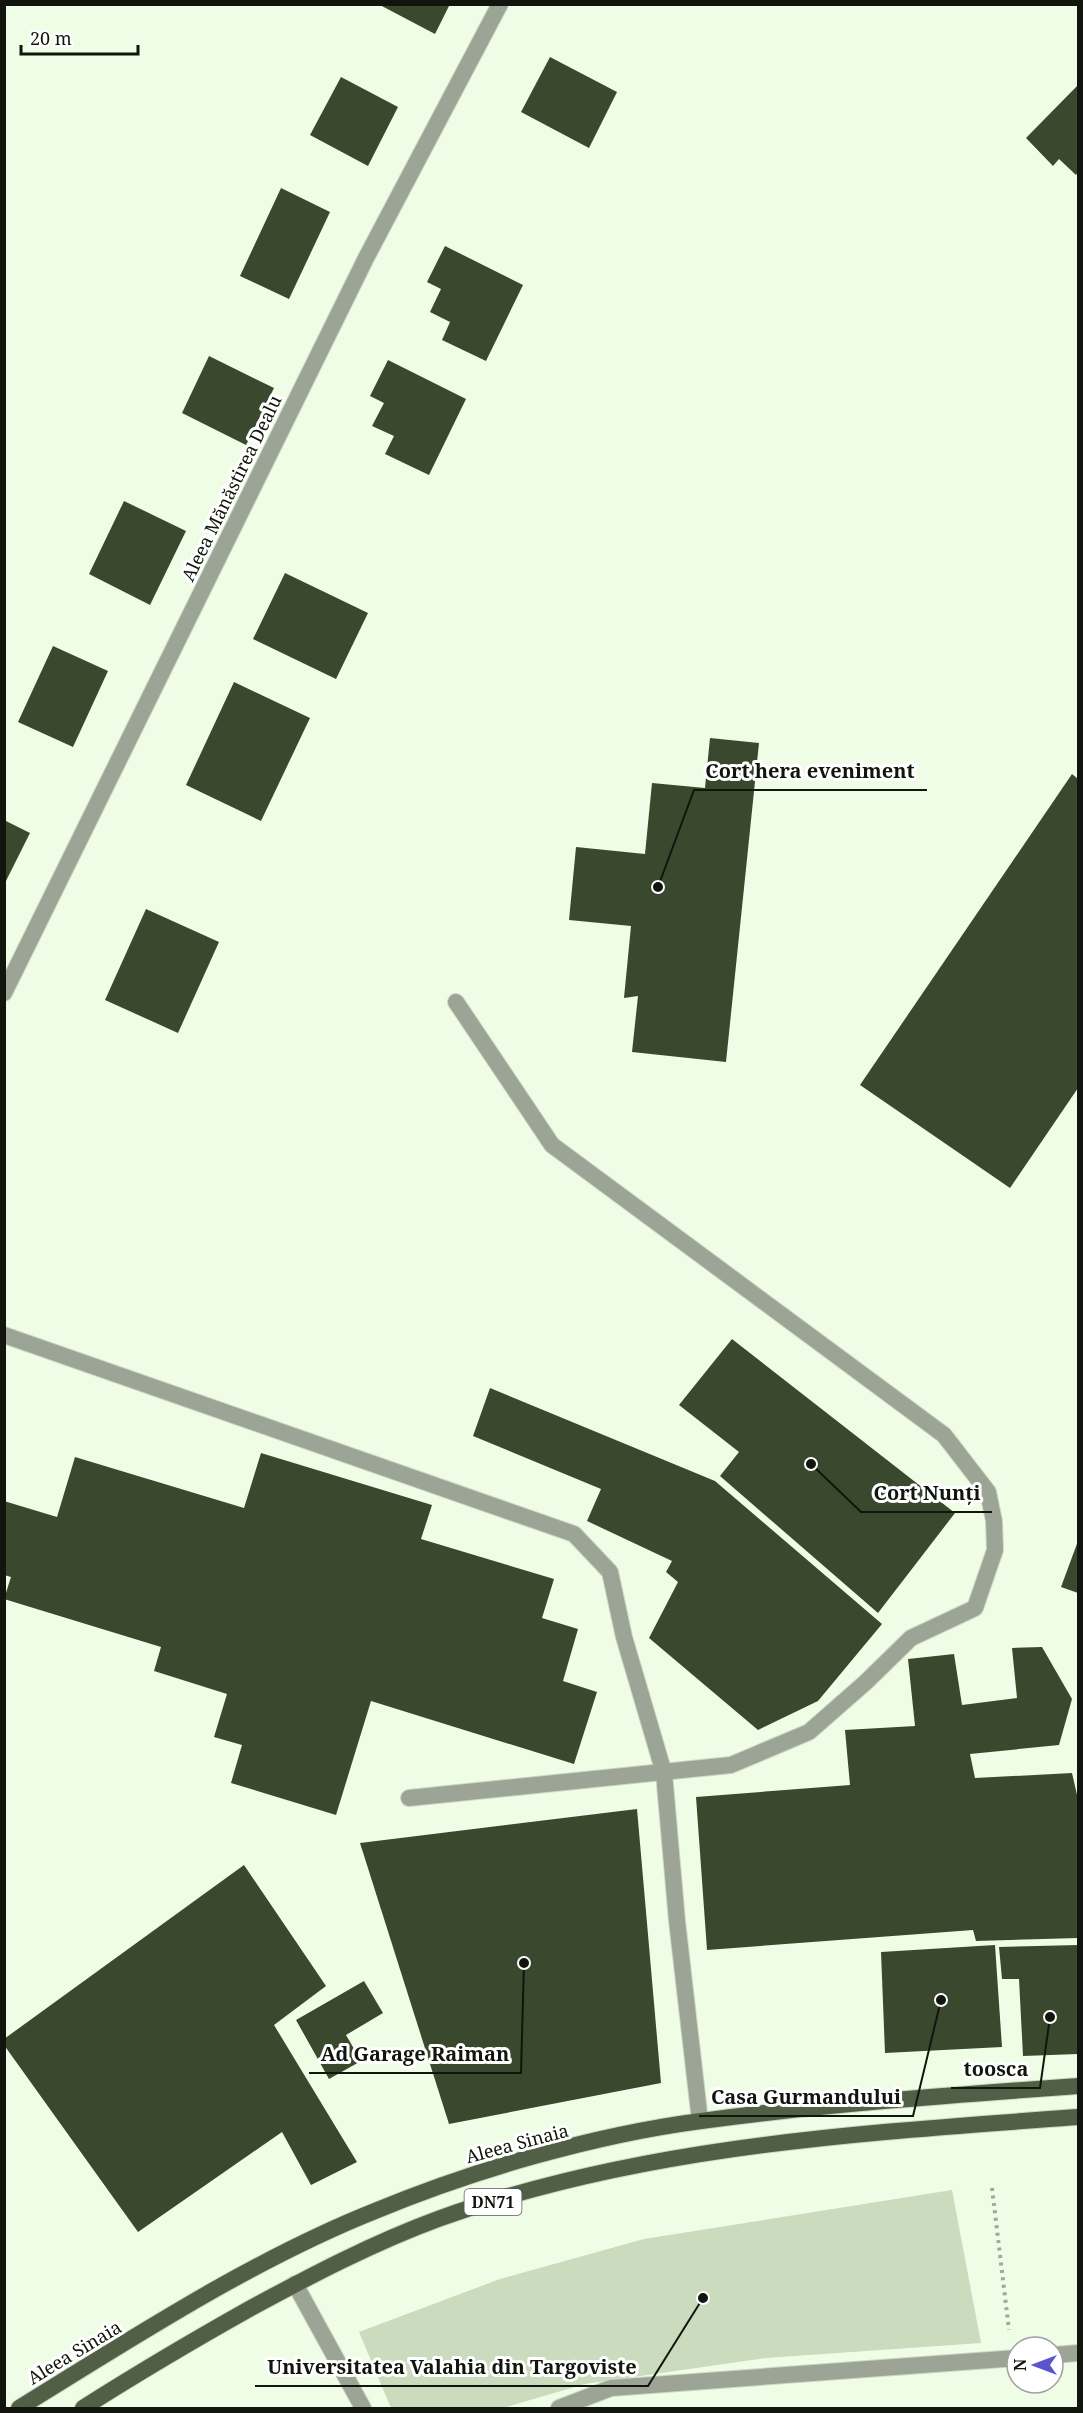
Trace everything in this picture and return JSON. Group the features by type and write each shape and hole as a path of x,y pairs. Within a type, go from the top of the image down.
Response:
{"main road":[{"name":"Aleea Sinaia","path":"19,2409 188,2306 275,2258 371,2212 499,2167 629,2134 700,2121 948,2095 1078,2086"},
{"name":"DN71","path":"83,2409 199,2338 294,2284 360,2252 437,2220 525,2192 703,2152 776,2143 1078,2117"}],"street":[{"name":"Aleea Mănăstirea Dealu","path":"4,993 366,258 500,4"},
{"path":"409,1798 731,1765 809,1732 866,1682 911,1638 975,1608 995,1550 994,1521 988,1492 944,1436 552,1145 456,1002"},
{"path":"4,1335 574,1534 610,1572 624,1637 664,1773 677,1921 700,2121"},
{"path":"294,2284 363,2409"},
{"path":"560,2409 611,2388 1005,2359"}],"path":[{"path":"992,2188 1012,2335"}],"green space":[{"path":"952,2190 981,2343 766,2358 585,2384 503,2408 391,2408 359,2332 500,2279 644,2239"}],"building":[{"path":"378,4 450,4 435,34"},
{"path":"550,57 617,92 589,148 521,112"},
{"path":"341,77 398,107 368,166 310,135"},
{"path":"1078,85 1078,172 1076,175 1059,159 1053,166 1026,138"},
{"path":"281,188 330,212 289,299 240,276"},
{"path":"445,246 523,285 486,361 442,340 450,322 430,312 441,289 427,282"},
{"path":"209,356 274,388 246,445 182,413"},
{"path":"388,360 466,399 429,475 385,454 394,436 372,426 384,403 370,396"},
{"path":"124,501 186,531 150,605 89,574"},
{"path":"285,573 368,613 336,679 253,639"},
{"path":"53,646 108,671 73,747 18,722"},
{"path":"234,682 310,718 261,821 186,785"},
{"path":"710,738 759,743 726,1062 632,1052 638,996 624,998 631,926 569,920 576,847 645,854 652,783 705,788"},
{"path":"1072,774 1078,779 1078,1088 1010,1188 860,1085"},
{"path":"4,820 30,833 4,885"},
{"path":"146,909 219,942 178,1033 105,1000"},
{"path":"732,1339 955,1513 878,1613 720,1476 739,1452 679,1405"},
{"path":"490,1388 715,1481 882,1624 818,1701 758,1730 649,1638 678,1582 666,1572 672,1561 587,1521 601,1489 473,1436"},
{"path":"261,1453 432,1505 421,1539 554,1579 542,1618 578,1629 563,1681 597,1692 574,1764 371,1701 336,1815 231,1783 242,1745 214,1737 227,1694 154,1671 161,1647 4,1599 11,1577 4,1575 4,1501 57,1517 75,1457 244,1508"},
{"path":"1078,1541 1078,1593 1061,1587"},
{"path":"1042,1647 1072,1699 1059,1745 970,1754 975,1778 1072,1773 1078,1799 1078,1938 976,1941 973,1930 707,1950 696,1797 850,1785 845,1730 915,1726 908,1659 954,1654 962,1705 1017,1698 1012,1648"},
{"path":"637,1809 661,2083 449,2124 360,1843"},
{"path":"244,1865 326,1986 274,2025 357,2162 311,2185 282,2132 138,2232 4,2045 4,2039"},
{"path":"995,1945 1002,2047 885,2053 881,1952"},
{"path":"1078,1945 1078,2054 1023,2056 1019,1979 1002,1979 999,1947"},
{"path":"364,1981 383,2013 346,2035 361,2061 329,2079 296,2020"}],"place":[{"name":"Cort hera eveniment","path":"658,887"},
{"name":"Cort Nunți","path":"811,1464"},
{"name":"Ad Garage Raiman","path":"524,1963"},
{"name":"Casa Gurmandului","path":"941,2000"},
{"name":"toosca","path":"1050,2017"},
{"name":"Universitatea Valahia din Targoviste","path":"703,2298"}]}
